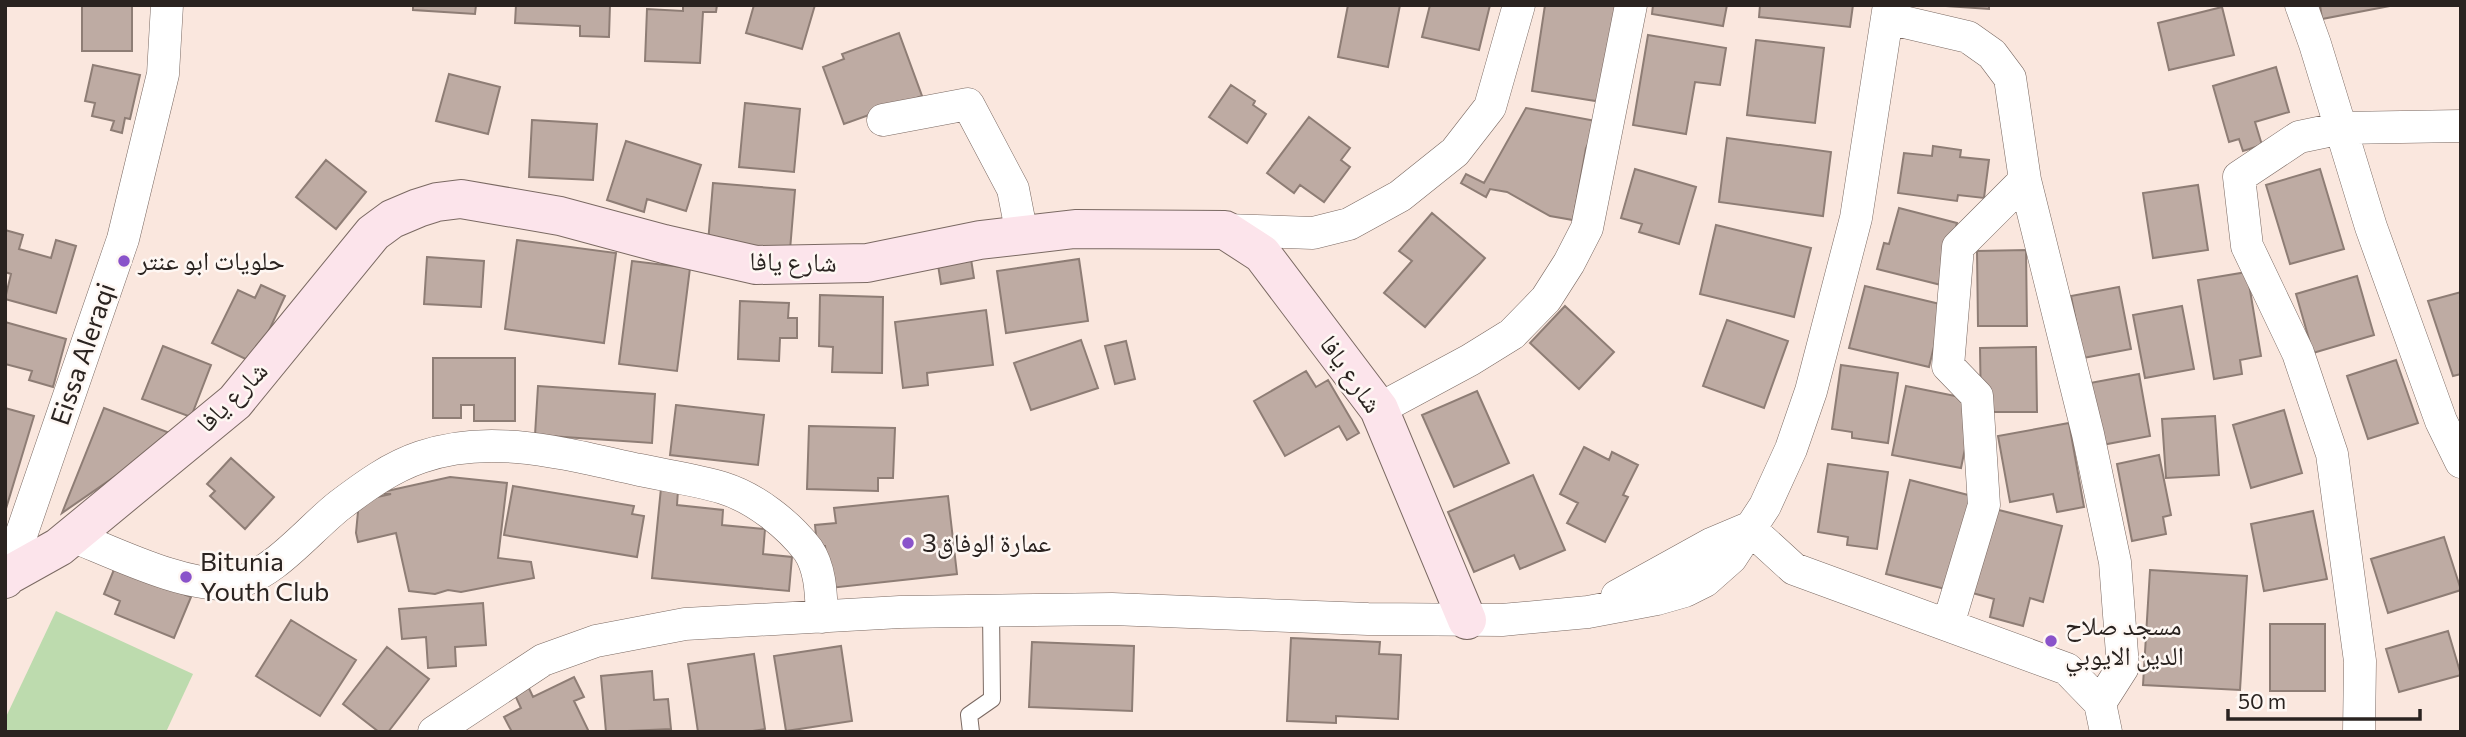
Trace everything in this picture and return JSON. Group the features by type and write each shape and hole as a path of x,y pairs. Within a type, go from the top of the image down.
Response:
{"street":[{"name":"Eissa Aleraqi","path":"6,578 123,239 163,74 167,5"},
{"path":"1225,230 1313,233 1349,224 1400,196 1455,152 1490,107 1519,5"},
{"path":"1379,409 1512,334 1546,299 1569,263 1587,229 1631,5"},
{"path":"2301,5 2342,128 2371,227 2441,421 2461,462"},
{"path":"434,732 543,660 596,641 685,624 991,611 1112,609 1467,620 1502,620 1588,612 1711,544 1749,528 1765,506 1791,449 1811,391 1856,218 1888,12 1968,37 1992,54 2010,78 2025,180 2088,434 2115,562 2123,667 2103,717"},
{"path":"883,120 968,104 1013,189 1022,235"},
{"path":"2359,732 2360,660 2332,454 2298,353 2247,246 2239,177 2299,136 2342,128 2461,126"},
{"path":"1948,625 1983,505 1977,396 1948,366 1958,247 2025,180"},
{"name":"شارع يافا","path":"6,578 59,547 235,402 373,233 392,219 436,202 461,199 560,216 756,265 867,262 980,240 1075,229 1225,230 1262,254 1379,409 1467,620"},
{"path":"72,536 176,576 214,584 235,582 254,575 278,559 339,506 385,473 421,457 451,449 495,444 554,452 724,488 751,501 784,525 809,552 820,579 822,617"},
{"path":"1749,528 1794,569 2067,669 2103,717"}],"lane":[{"path":"971,732 969,715 992,699 991,611"}],"green space":[{"path":"56,611 193,674 166,732 5,732 5,719"}],"building":[{"path":"82,5 132,5 132,51 82,51"},
{"path":"413,5 476,5 475,14 413,10"},
{"path":"516,5 610,5 609,37 580,36 580,26 515,23"},
{"path":"683,5 717,5 716,12 703,12 700,63 645,61 647,9 683,11"},
{"path":"754,5 815,5 802,49 746,33"},
{"path":"1348,5 1400,5 1388,67 1338,57"},
{"path":"1430,5 1490,5 1479,50 1422,37"},
{"path":"1545,5 1617,5 1602,102 1532,91"},
{"path":"1653,5 1727,5 1723,26 1652,14"},
{"path":"1760,5 1853,5 1850,27 1759,17"},
{"path":"1931,5 1989,5 1989,9"},
{"path":"2320,5 2395,5 2322,19"},
{"path":"2222,7 2234,55 2169,70 2158,23"},
{"path":"899,33 922,96 844,124 823,67 844,59 842,54"},
{"path":"1648,35 1726,48 1720,85 1695,82 1686,134 1633,125"},
{"path":"1756,40 1824,48 1815,123 1747,115"},
{"path":"93,65 140,75 130,119 125,118 122,133 111,130 114,121 92,116 95,103 85,101"},
{"path":"2276,67 2289,112 2255,122 2262,145 2243,151 2239,139 2229,142 2213,86"},
{"path":"449,74 500,87 488,134 436,121"},
{"path":"1231,85 1255,101 1253,105 1266,114 1247,143 1209,117"},
{"path":"745,103 800,109 794,172 739,167"},
{"path":"1526,108 1596,121 1594,134 1586,148 1573,220 1550,216 1507,192 1490,189 1486,197 1461,183 1466,174 1484,183"},
{"path":"1309,117 1350,148 1341,160 1350,167 1324,202 1300,185 1294,193 1267,173"},
{"path":"532,120 597,124 593,180 529,177"},
{"path":"1727,138 1831,152 1823,216 1719,202"},
{"path":"626,141 701,165 686,211 647,199 644,212 607,200"},
{"path":"1933,146 1961,150 1960,157 1989,160 1984,198 1958,195 1957,201 1898,193 1904,153 1932,156"},
{"path":"326,160 366,192 336,229 296,197"},
{"path":"1635,169 1696,187 1679,244 1639,232 1642,224 1621,218"},
{"path":"2320,169 2344,249 2290,264 2266,185"},
{"path":"713,183 795,190 790,250 708,243"},
{"path":"2198,185 2208,250 2153,258 2143,193"},
{"path":"1899,208 1957,223 1941,285 1877,269 1884,243 1889,244"},
{"path":"1432,213 1485,258 1425,327 1384,293 1412,261 1399,251"},
{"path":"1716,225 1811,248 1794,317 1700,294"},
{"path":"5,230 23,235 19,249 51,258 56,240 76,246 56,313 5,299 11,274 5,272"},
{"path":"517,240 616,253 604,343 505,329"},
{"path":"2026,250 2027,326 1978,326 1977,251"},
{"path":"427,257 484,261 481,307 424,304"},
{"path":"971,259 974,278 941,284 938,265"},
{"path":"1079,259 1088,321 1006,333 997,271"},
{"path":"632,261 690,268 677,371 619,364"},
{"path":"2247,272 2261,356 2240,360 2242,374 2214,379 2198,280"},
{"path":"2357,276 2374,335 2313,353 2296,294"},
{"path":"261,285 285,296 254,363 212,343 238,290 255,298"},
{"path":"1865,286 1944,305 1929,367 1849,348"},
{"path":"2119,287 2131,349 2083,358 2071,296"},
{"path":"2461,292 2461,374 2453,376 2428,301"},
{"path":"820,295 883,297 882,373 832,372 833,347 819,346"},
{"path":"740,301 789,303 788,318 797,318 797,338 780,338 779,361 738,359"},
{"path":"1565,306 1614,352 1579,389 1530,343"},
{"path":"2182,306 2194,369 2145,378 2133,315"},
{"path":"986,310 993,365 927,373 928,385 903,388 895,322"},
{"path":"1727,320 1788,341 1764,408 1703,386"},
{"path":"5,322 66,339 53,387 29,380 32,371 5,364"},
{"path":"1081,340 1098,388 1031,410 1014,363"},
{"path":"1126,341 1135,379 1115,384 1105,346"},
{"path":"163,346 211,365 191,417 142,399"},
{"path":"2036,347 2037,412 1981,412 1980,348"},
{"path":"433,358 515,358 515,421 474,421 474,405 461,405 461,418 433,418"},
{"path":"2396,360 2418,423 2368,439 2347,376"},
{"path":"1841,365 1898,373 1888,443 1852,438 1852,432 1832,429"},
{"path":"1306,371 1316,387 1328,380 1359,433 1347,440 1339,426 1285,456 1254,401"},
{"path":"2139,374 2150,436 2102,445 2090,383"},
{"path":"538,386 655,394 652,443 535,435"},
{"path":"1906,386 1975,400 1961,468 1892,455"},
{"path":"1477,391 1509,463 1454,487 1422,415"},
{"path":"676,405 764,415 758,465 670,455"},
{"path":"5,408 34,416 5,512"},
{"path":"104,408 175,435 62,513"},
{"path":"2284,410 2302,473 2251,488 2233,425"},
{"path":"2215,416 2219,475 2166,478 2162,419"},
{"path":"2069,423 2084,507 2057,512 2053,494 2010,502 1998,436"},
{"path":"809,426 895,428 893,478 878,478 878,491 807,489"},
{"path":"1584,447 1609,460 1612,452 1638,465 1623,495 1628,497 1605,542 1567,523 1578,503 1560,494"},
{"path":"2159,455 2171,515 2163,517 2166,534 2132,541 2117,464"},
{"path":"231,458 274,497 245,529 210,496 215,491 207,484"},
{"path":"1828,464 1888,472 1877,549 1847,545 1848,537 1818,532"},
{"path":"1533,475 1565,550 1520,569 1514,555 1474,572 1448,512"},
{"path":"450,477 507,483 498,558 531,562 534,578 461,592 448,590 435,594 409,591 396,533 358,542 356,533 359,501 391,494 378,493"},
{"path":"1910,480 1976,497 1953,591 1886,574"},
{"path":"513,486 634,506 632,514 644,516 637,557 504,535"},
{"path":"661,488 678,490 677,505 723,510 722,525 765,529 763,554 792,557 789,591 652,578"},
{"path":"948,496 957,574 830,588 825,546 817,546 815,525 836,523 834,508"},
{"path":"1991,508 2062,526 2043,602 2030,598 2023,626 1990,617 1994,599 1969,592"},
{"path":"2313,511 2327,579 2264,591 2251,524"},
{"path":"2444,537 2461,590 2388,613 2371,559"},
{"path":"115,567 191,597 174,638 115,614 120,601 104,594"},
{"path":"2150,570 2247,576 2240,690 2143,685"},
{"path":"483,603 486,645 455,647 456,666 428,668 426,637 402,639 399,609"},
{"path":"291,620 356,660 320,716 256,676"},
{"path":"2270,624 2325,624 2325,691 2270,691"},
{"path":"2448,631 2461,675 2399,692 2386,649"},
{"path":"1291,638 1380,642 1379,654 1401,655 1398,719 1336,716 1336,723 1287,721"},
{"path":"1032,642 1134,646 1132,711 1029,707"},
{"path":"841,646 852,721 786,731 774,656"},
{"path":"387,647 429,679 388,732 379,732 343,704"},
{"path":"754,654 765,729 746,732 698,732 688,664"},
{"path":"652,671 654,700 668,699 671,729 606,732 601,676"},
{"path":"574,677 584,697 574,701 589,732 512,732 504,717 521,708 514,693 528,686 533,697"}],"place":[{"name":"حلويات ابو عنتر","path":"124,261"},
{"name":"عمارة الوفاق3","path":"908,543"},
{"name":"Bitunia Youth Club","path":"186,577"},
{"name":"مسجد صلاح الدين الايوبي","path":"2051,641"}]}
